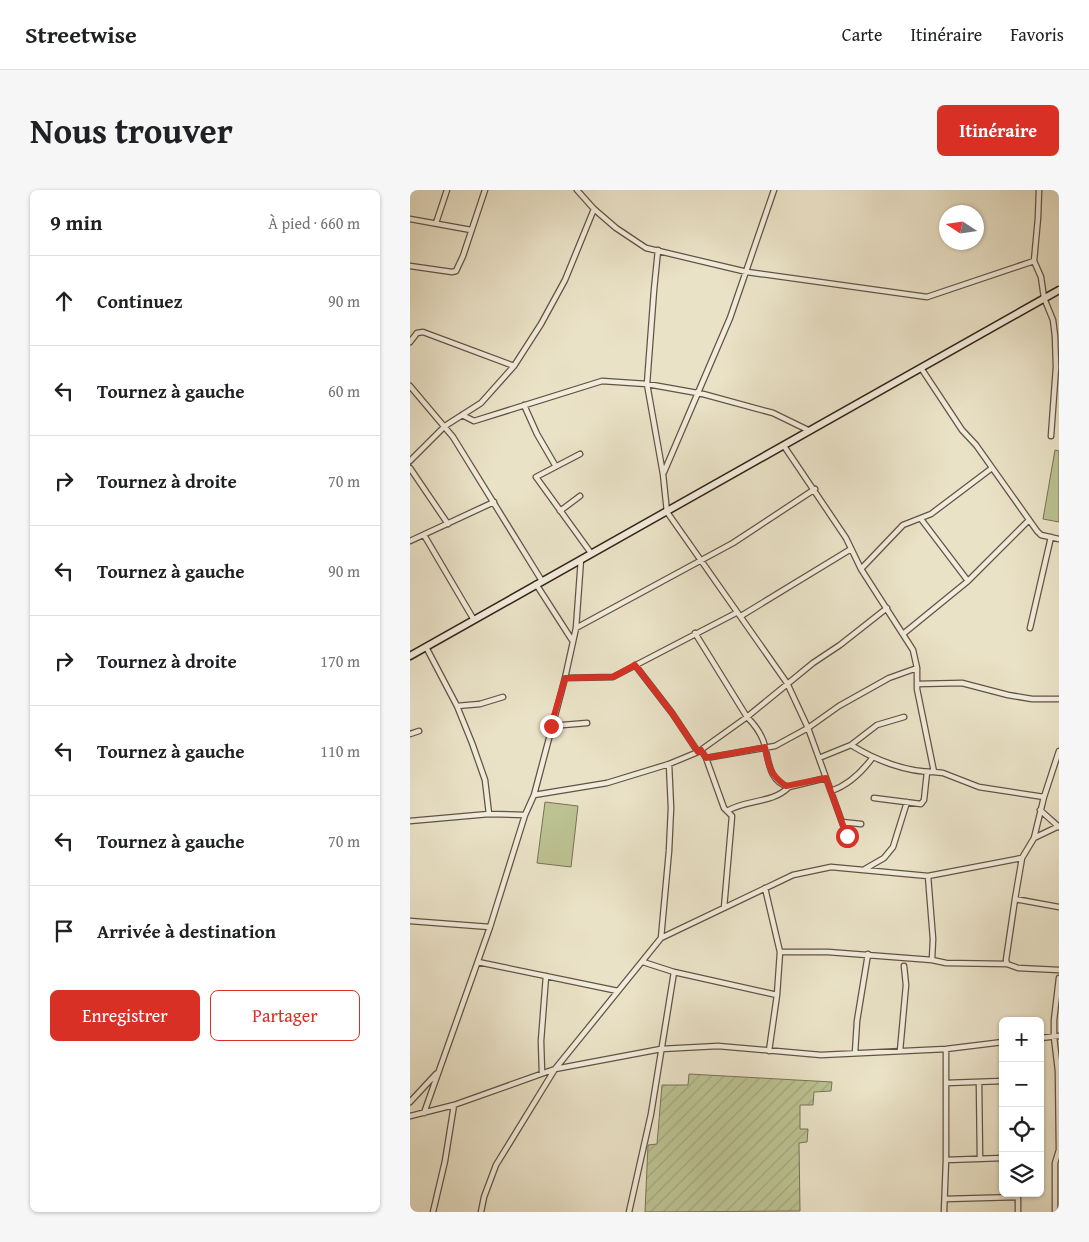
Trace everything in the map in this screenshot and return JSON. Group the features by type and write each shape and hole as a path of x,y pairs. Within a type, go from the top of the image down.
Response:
{"main road":[{"path":"410,656 1059,290"}],"street":[{"path":"436,223 447,190"},
{"path":"410,266 456,271 463,256 485,190"},
{"path":"577,190 594,209 616,228 646,248 747,272 927,297 1034,261"},
{"path":"663,474 730,318 774,190"},
{"path":"1039,190 1034,261 1041,277 1044,298 1052,320 1058,367 1051,436"},
{"path":"410,461 445,426 481,403 514,366 541,324 565,280 594,209"},
{"path":"410,219 471,230"},
{"path":"658,250 648,384 663,474 666,512 787,683 808,728 847,836"},
{"path":"410,342 417,333 423,332 514,366"},
{"path":"921,368 962,430 976,445 1041,535 1059,539"},
{"path":"462,415 474,421 602,381 648,384 698,393 773,413 810,432"},
{"path":"410,386 445,426 494,502 572,640"},
{"path":"524,405 537,434 555,465"},
{"path":"784,446 846,538 861,569 913,650 917,668 917,684 934,772"},
{"path":"580,454 555,465 536,477 591,553"},
{"path":"410,468 448,524"},
{"path":"861,569 903,525 931,514 992,468"},
{"path":"576,628 702,561 815,490"},
{"path":"560,511 580,496"},
{"path":"410,542 494,502"},
{"path":"921,519 968,581"},
{"path":"903,634 968,581 1029,520"},
{"path":"424,535 474,620"},
{"path":"1030,628 1051,538"},
{"path":"565,678 613,677 695,633 738,614 851,549"},
{"path":"424,1113 490,927 525,815 534,795 565,678 576,628 581,559"},
{"path":"534,795 607,784 669,764 700,751 887,608"},
{"path":"695,633 747,716 757,728 765,747 773,776 789,787"},
{"path":"426,647 457,706 486,780 489,814"},
{"path":"635,665 706,758 724,808 732,816 724,908"},
{"path":"706,758 775,746 808,728 839,706 889,678 917,668"},
{"path":"917,684 962,683 1032,699 1059,699"},
{"path":"457,706 480,704 503,697"},
{"path":"819,758 851,745 877,725 904,717"},
{"path":"551,726 587,723"},
{"path":"410,734 419,731"},
{"path":"851,745 873,758 888,763 927,772 943,773 979,787 996,791 1044,797"},
{"path":"1007,964 1006,960 1022,858 1034,838 1040,810 1059,751"},
{"path":"831,791 851,781 873,758"},
{"path":"661,938 671,808 669,764"},
{"path":"874,798 923,802 927,772"},
{"path":"727,811 741,804 761,801 776,796 783,793 789,787 826,778"},
{"path":"864,870 884,858 893,847 907,802"},
{"path":"1034,838 1059,826 1040,810"},
{"path":"410,821 489,814 525,815"},
{"path":"842,822 861,824"},
{"path":"481,1212 484,1197 496,1165 555,1069 661,938 794,875 824,868 928,876 1022,858"},
{"path":"928,876 933,939 932,960"},
{"path":"765,888 780,952 777,995 769,1051"},
{"path":"1015,899 1059,907"},
{"path":"410,920 490,927"},
{"path":"780,952 868,954 946,963 1007,964 1018,968 1059,970"},
{"path":"855,1053 857,1021 868,954"},
{"path":"478,962 618,991"},
{"path":"643,962 674,972 777,995"},
{"path":"900,1051 906,985 904,966"},
{"path":"629,1212 651,1114 674,972"},
{"path":"542,1073 540,1041 546,976"},
{"path":"1055,1212 1055,1163 1059,1150 1058,1071 1054,1008 1059,978"},
{"path":"410,1116 454,1104 555,1069 661,1049 718,1046 821,1056 946,1049 999,1042"},
{"path":"944,1212 946,1049"},
{"path":"410,1102 439,1070"},
{"path":"946,1083 999,1081"},
{"path":"979,1082 980,1159"},
{"path":"433,1212 445,1161 454,1104"},
{"path":"946,1160 999,1158"},
{"path":"945,1199 999,1196"},
{"path":"1018,1197 1018,1212"}],"green space":[{"path":"1055,450 1059,451 1059,522 1043,519"},
{"path":"545,802 578,806 571,867 537,863"},
{"path":"689,1074 832,1082 831,1091 814,1092 813,1105 800,1105 800,1129 808,1129 807,1142 799,1143 800,1211 645,1212 648,1145 657,1144 662,1085 688,1085"}],"route":[{"path":"551,726 565,678 613,677 635,665 672,713 698,752 701,750 706,758 765,747 773,776 786,786 789,787 826,778 847,836"}]}
